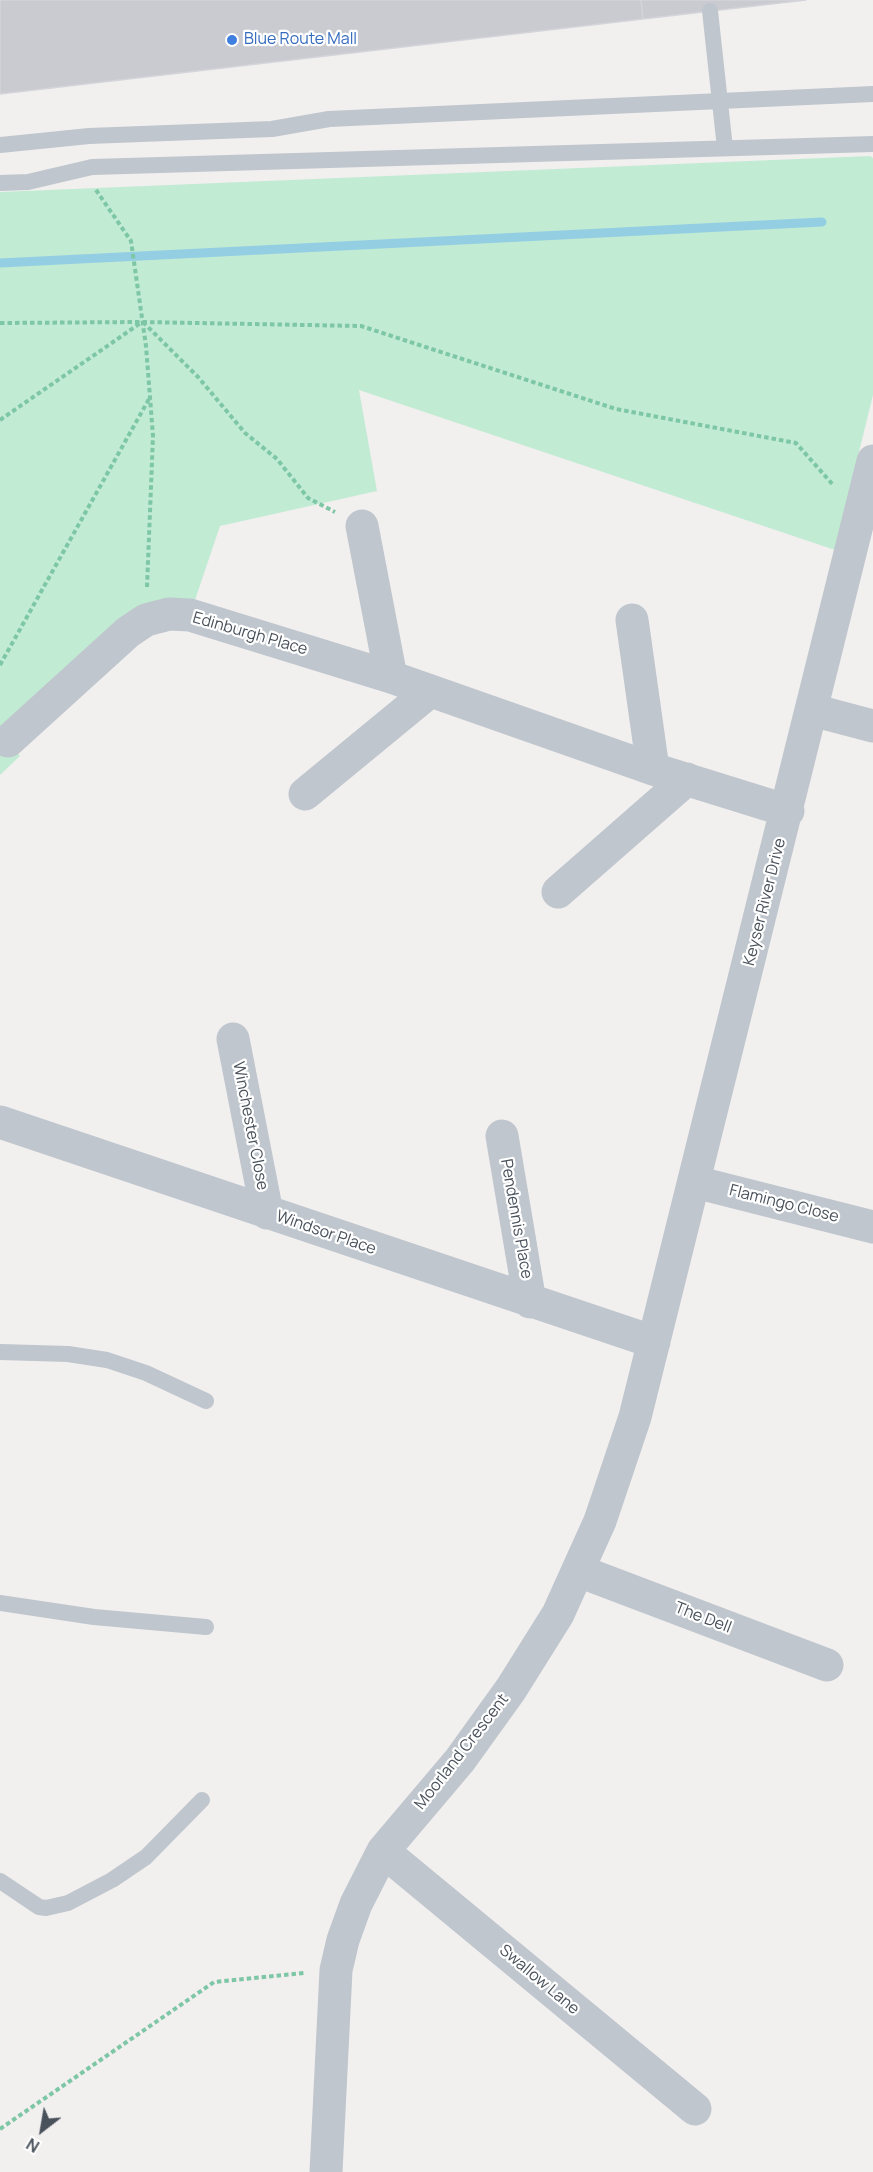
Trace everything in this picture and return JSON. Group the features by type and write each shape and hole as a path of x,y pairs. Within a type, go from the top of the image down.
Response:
{"street":[{"name":"Keyser River Drive","path":"654,1342 788,811 873,461"},
{"path":"362,526 391,676"},
{"name":"Edinburgh Place","path":"8,741 128,632 146,620 169,614 190,615 391,676 429,692 653,769 788,811"},
{"path":"632,620 653,769"},
{"path":"305,794 429,692"},
{"path":"812,710 873,726"},
{"path":"558,892 687,779"},
{"name":"Winchester Close","path":"233,1039 267,1214"},
{"name":"Windsor Place","path":"0,1122 267,1214 654,1342"},
{"name":"Pendennis Place","path":"502,1136 530,1302"},
{"name":"Flamingo Close","path":"694,1182 873,1227"},
{"name":"Moorland Crescent","path":"326,2172 336,1970 343,1940 356,1904 383,1851 460,1760 504,1698 558,1614 579,1570 617,1473 635,1418 654,1342"},
{"name":"The Dell","path":"579,1570 827,1665"},
{"name":"Swallow Lane","path":"383,1851 695,2109"}],"lane":[{"path":"710,11 725,148"},
{"path":"0,145 89,135 272,129 329,119 873,94"},
{"path":"0,183 28,182 92,167 873,144"},
{"path":"0,1352 58,1353 107,1360 146,1373 206,1401"},
{"path":"0,1603 94,1617 207,1627"},
{"path":"0,1881 39,1907 68,1904 112,1880 146,1857 202,1800"}],"path":[{"path":"130,241 142,322 153,436 146,620"},
{"path":"0,420 142,322"},
{"path":"142,322 198,377 245,433 277,459 308,498 362,526"},
{"path":"0,323 142,322 361,326 616,409 796,443 860,517"},
{"path":"0,665 150,399"},
{"path":"0,2128 214,1982 336,1970"}],"green space":[{"path":"870,156 873,158 873,395 835,550 359,390 377,491 220,526 190,615 169,614 8,742 20,756 0,775 0,192"}],"building":[{"name":"Blue Route Mall","path":"0,0 641,0 643,19 0,94"},
{"path":"641,0 806,0 643,19"}],"waterway":[{"path":"0,263 822,222"}],"place":[{"name":"Blue Route Mall","path":"232,40"}]}
